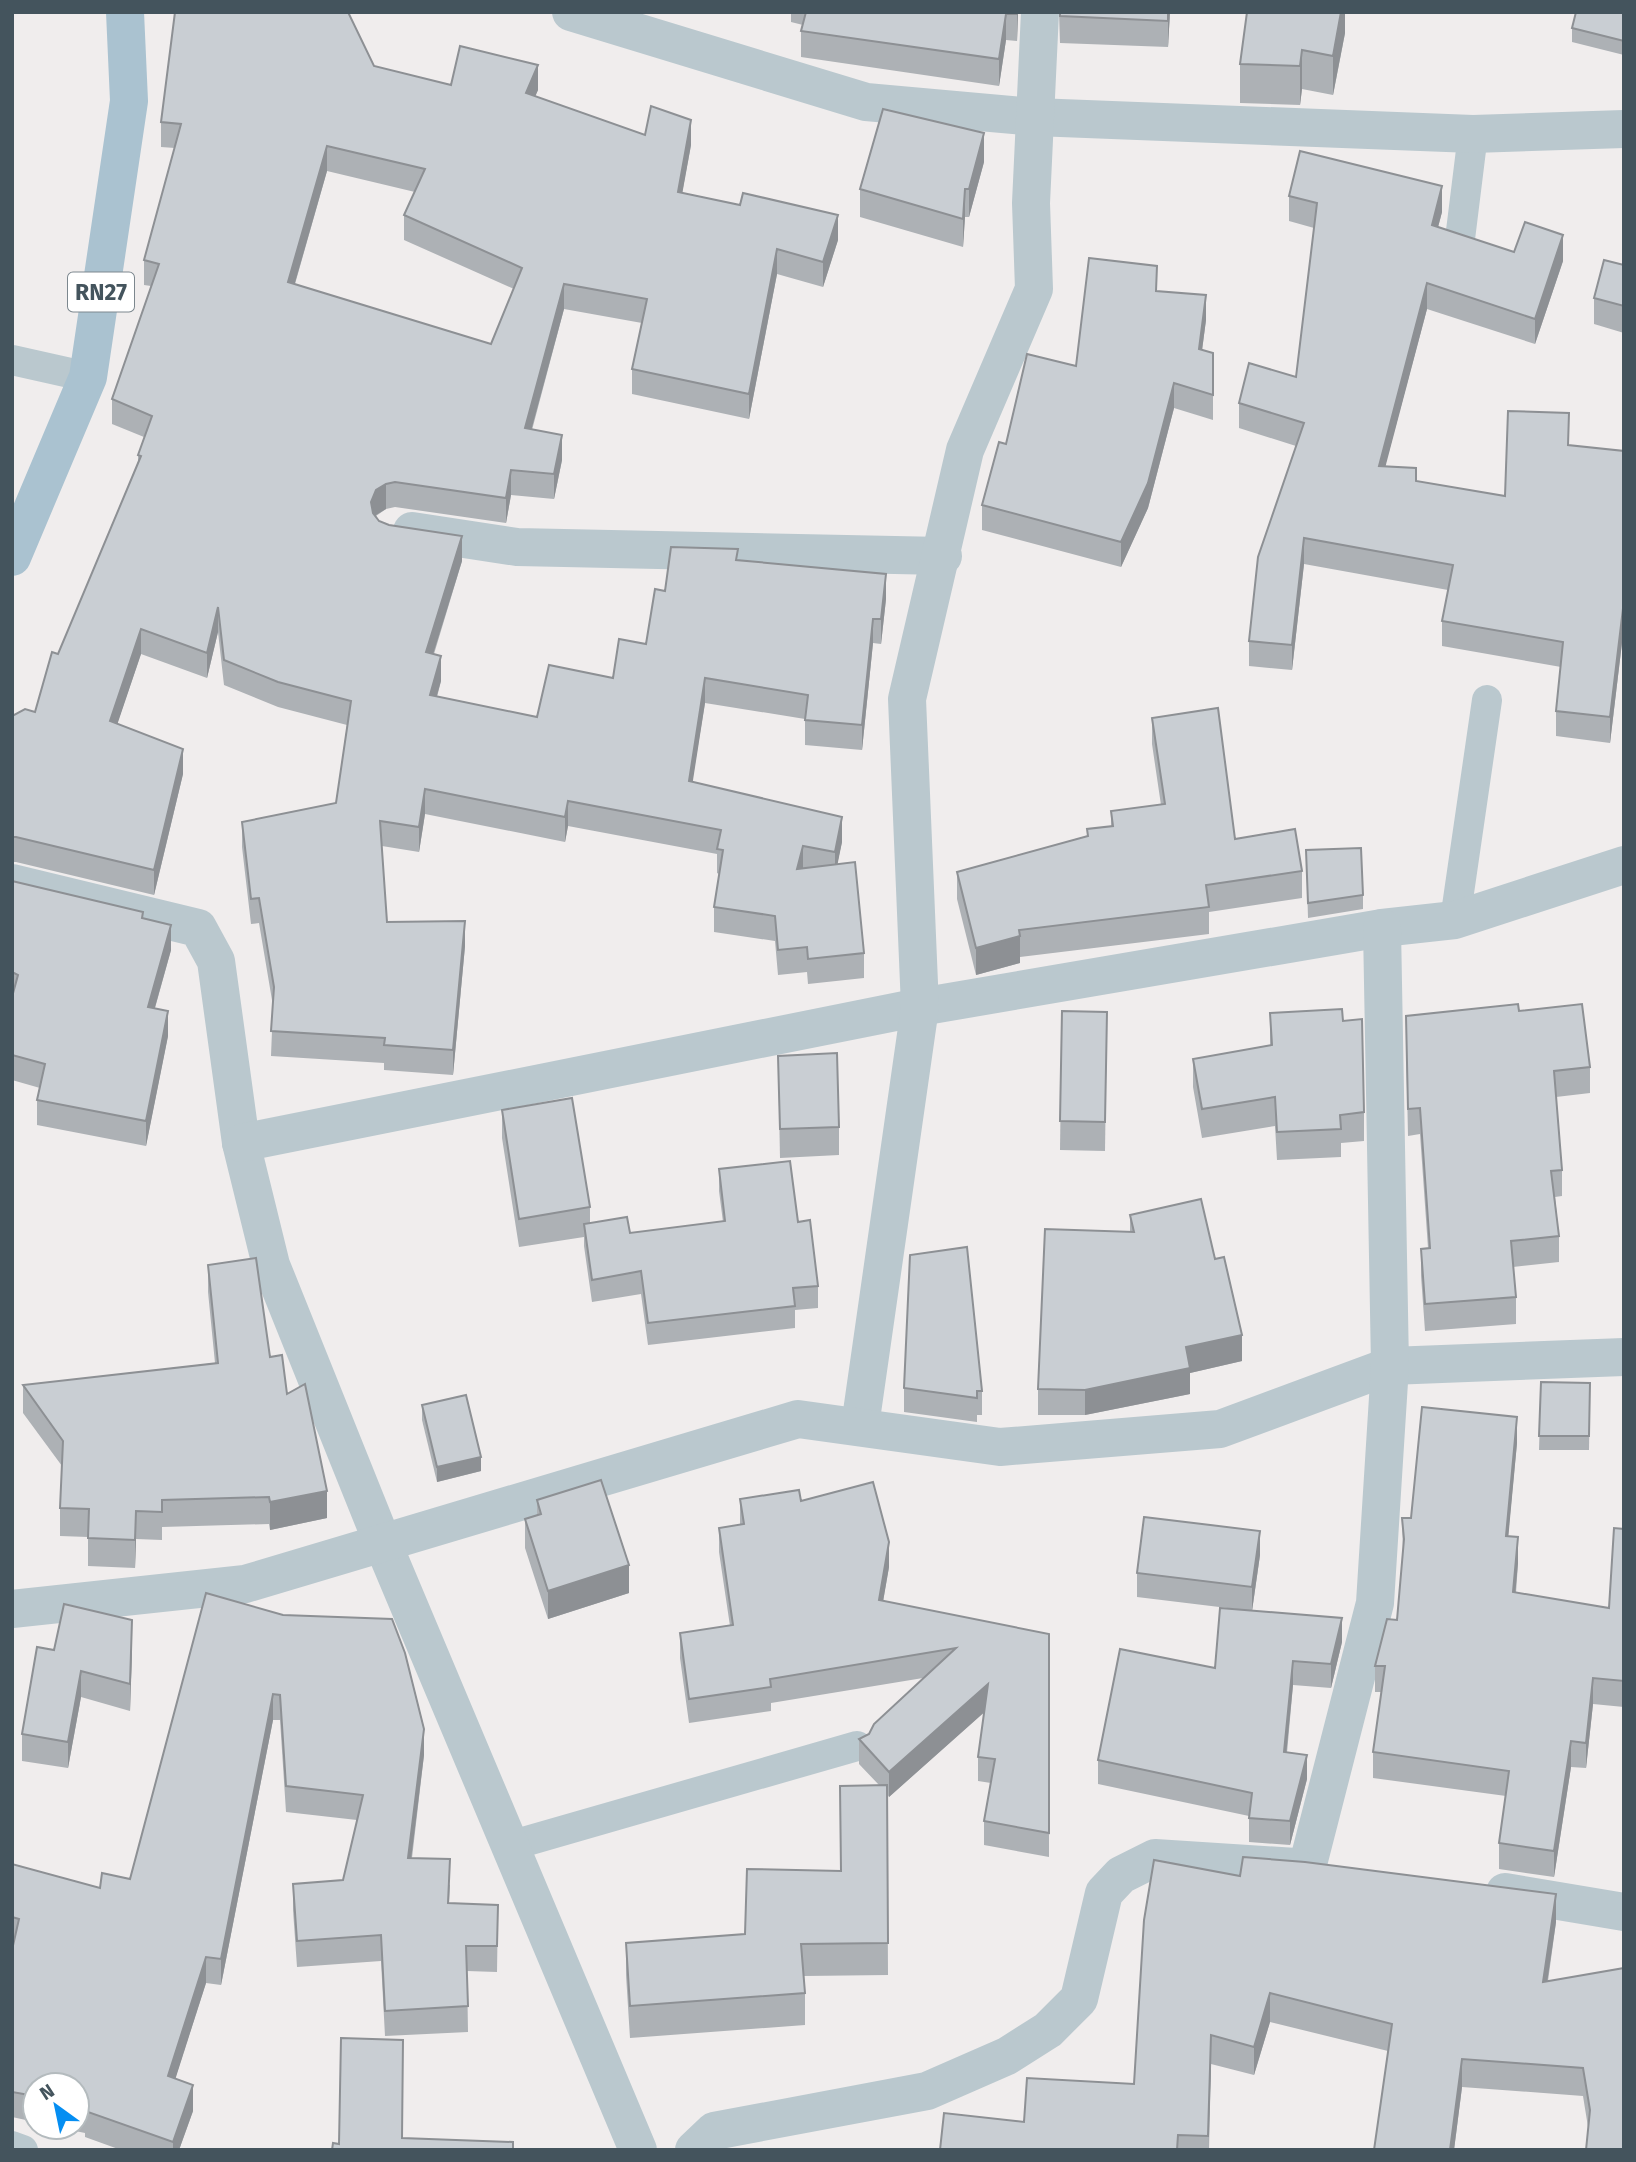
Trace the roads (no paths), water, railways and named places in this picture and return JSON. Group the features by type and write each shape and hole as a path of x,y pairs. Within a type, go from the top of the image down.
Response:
{"main road":[{"name":"RN27","path":"12,557 88,377 129,101 125,12"}],"street":[{"path":"571,12 866,102 1035,117 1473,134 1624,129"},
{"path":"860,1426 920,1007 907,699 943,556 965,450 1034,289 1031,203 1041,12"},
{"path":"393,529 517,547 943,556"},
{"path":"241,1143 920,1007 1382,928 1455,920 1624,865"},
{"path":"12,883 198,928 216,961 241,1143 271,1265 383,1544 513,1845 638,2150"},
{"path":"1307,1868 1374,1603 1390,1366 1382,928"},
{"path":"12,1609 245,1584 798,1419 1000,1447 1220,1429 1390,1366 1624,1357"},
{"path":"694,2150 714,2131 927,2091 1007,2056 1048,2030 1079,1999 1104,1893 1121,1875 1155,1858 1348,1873"},
{"path":"1469,1888 1624,1912"}],"lane":[{"path":"1460,239 1473,134"},
{"path":"12,360 88,377"},
{"path":"1455,920 1487,700"},
{"path":"513,1845 857,1746"},
{"path":"12,2146 23,2150"}]}
